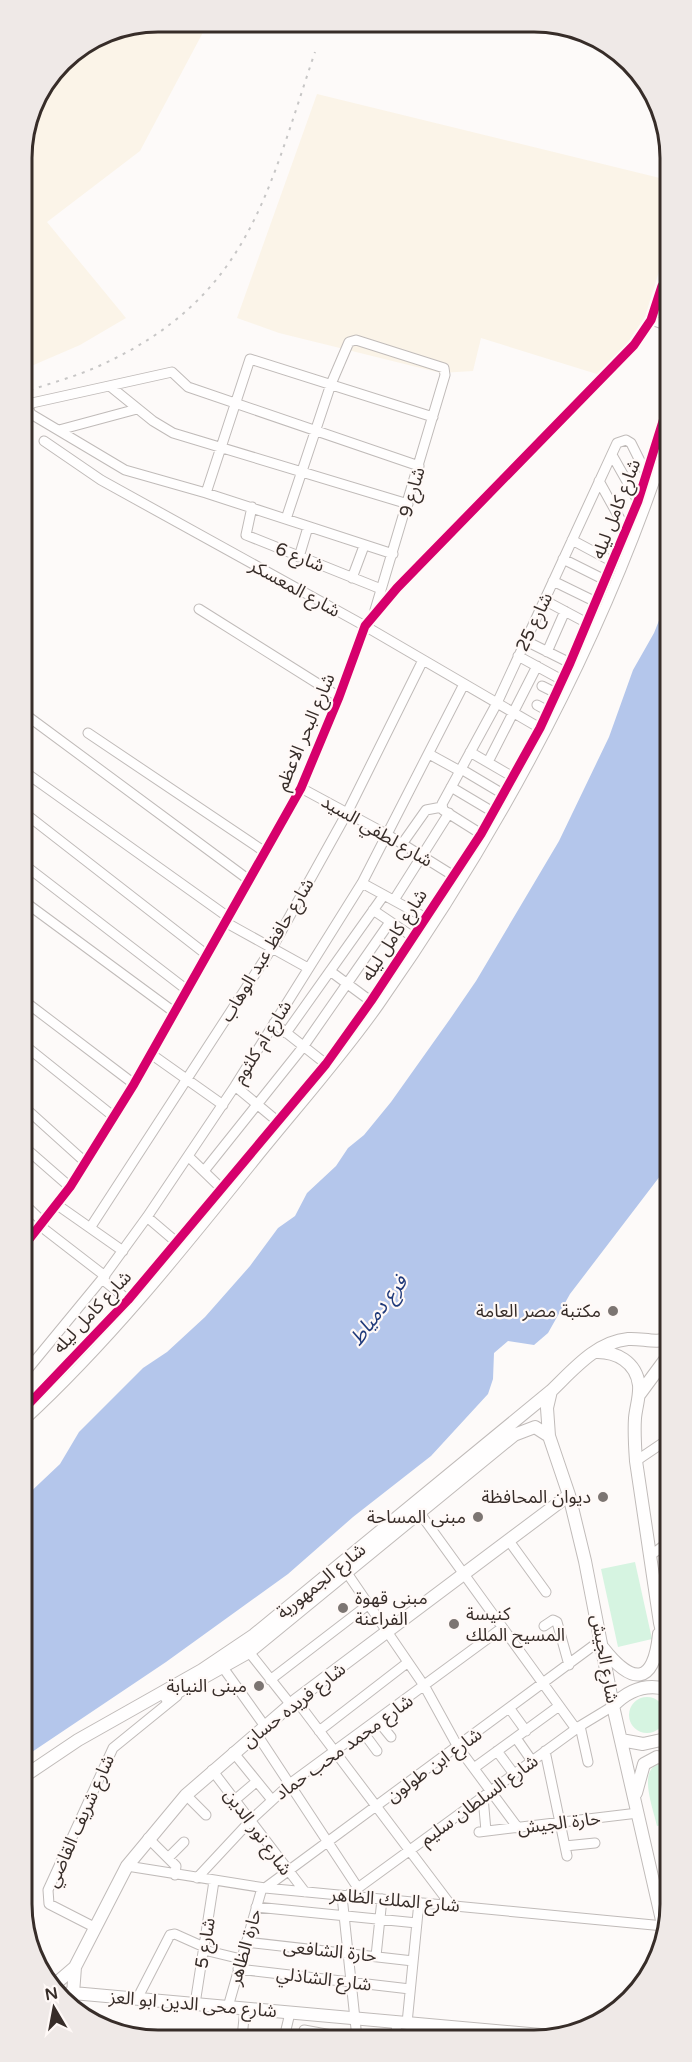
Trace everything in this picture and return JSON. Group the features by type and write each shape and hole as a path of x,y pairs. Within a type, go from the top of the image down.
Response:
{"main road":[{"name":"شارع الجمهورية","path":"32,1772 86,1735 211,1664 254,1635 551,1391 594,1352 620,1340 660,1340"},
{"path":"652,1341 660,1347"},
{"path":"594,1352 612,1353 628,1362 637,1377 639,1395 634,1428 636,1461 660,1598"},
{"path":"639,1395 660,1366"},
{"name":"شارع الجيش","path":"551,1391 547,1408 549,1436 569,1495 602,1643 613,1706 660,1910"},
{"name":"شارع الجمهورية","path":"32,1782 113,1727 224,1669 249,1652 514,1435 535,1427 549,1436"},
{"name":"شارع فريده حسان","path":"75,1967 127,1866 186,1795 212,1770 294,1702 390,1632 569,1495"},
{"path":"602,1643 622,1670 641,1674 652,1667 656,1661 660,1644"},
{"path":"613,1706 626,1694 642,1688 660,1689"},
{"path":"621,1740 643,1744 660,1740"},
{"path":"635,1798 644,1764 660,1758"},
{"path":"62,1978 75,1967"},
{"path":"71,1978 75,1967"},
{"name":"شارع محى الدين ابو العز","path":"84,1997 137,1999 355,2018 401,2023 428,2031"}],"street":[{"name":"شارع البحر الاعظم","path":"32,1234 70,1187 84,1161 134,1084 301,788 339,697 365,626 374,614 624,356 651,320 660,292"},
{"path":"651,320 660,323"},
{"name":"شارع 9","path":"331,384 346,348 354,340 444,368 445,375 374,614"},
{"path":"207,493 248,361 252,358 433,417"},
{"path":"32,405 172,372 188,387 419,466"},
{"path":"286,519 331,384"},
{"path":"111,387 165,429 220,449 408,504"},
{"path":"59,430 137,409"},
{"path":"32,414 125,470 252,507 393,554"},
{"name":"شارع المعسكر","path":"44,441 101,480 365,626 544,730"},
{"path":"638,501 612,454 620,441 628,441 653,488"},
{"name":"شارع كامل ليله","path":"484,836 503,794 544,730 548,711 660,451"},
{"name":"شارع 25","path":"394,900 446,810 451,787 497,703 612,454"},
{"name":"شارع كامل ليله","path":"32,1409 180,1245 280,1124 374,1004 484,836 544,730 627,557 653,488 660,462"},
{"path":"599,481 626,530"},
{"name":"شارع 6","path":"252,507 246,535 381,589"},
{"path":"299,557 308,527"},
{"path":"572,540 613,562"},
{"path":"352,578 364,546"},
{"path":"563,559 605,580"},
{"path":"553,581 596,602"},
{"path":"544,600 587,623"},
{"path":"199,609 339,697"},
{"path":"547,652 565,611"},
{"path":"526,641 570,663"},
{"path":"518,656 562,680"},
{"name":"شارع حافظ عبد الوهاب","path":"90,1228 272,948 347,813 423,660"},
{"path":"488,762 537,666"},
{"name":"شارع أم كلثوم","path":"32,1364 123,1251 223,1105 362,883 464,684"},
{"path":"542,686 556,693"},
{"path":"537,705 548,711"},
{"path":"32,719 249,880"},
{"path":"88,734 265,852"},
{"path":"470,753 513,777"},
{"path":"429,754 503,794"},
{"path":"32,777 227,919 308,968"},
{"path":"451,787 493,812"},
{"name":"شارع لطفي السيد","path":"301,788 388,835 456,878"},
{"path":"402,844 426,810 446,810 484,836"},
{"path":"32,819 207,955"},
{"path":"32,871 187,990"},
{"name":"شارع كامل ليله","path":"417,939 426,918 456,878"},
{"path":"362,883 426,918"},
{"path":"286,1033 384,895"},
{"path":"32,907 174,1012"},
{"path":"373,910 417,939"},
{"path":"204,1171 303,1047 390,922"},
{"path":"330,971 374,1004"},
{"name":"شارع كامل ليله","path":"34,1406 124,1318 221,1188 280,1124 374,1004"},
{"path":"32,1007 134,1084"},
{"path":"274,1023 326,1064"},
{"path":"32,1052 113,1116"},
{"path":"151,1054 223,1105"},
{"path":"235,1086 280,1124"},
{"path":"32,1114 84,1161"},
{"path":"32,1154 70,1187"},
{"path":"189,1157 221,1188"},
{"path":"56,1204 123,1251"},
{"path":"32,1214 128,1300"},
{"path":"147,1217 180,1245"},
{"path":"636,1461 660,1445"},
{"path":"419,1512 559,1706 578,1727 588,1762"},
{"path":"509,1541 546,1592"},
{"path":"651,1555 660,1548"},
{"path":"346,1573 390,1632 407,1663 425,1687 458,1747 518,1828"},
{"path":"270,1680 369,1604"},
{"path":"544,1626 553,1620 557,1622 569,1665"},
{"name":"شارع محمد محب حماد","path":"197,1878 252,1819 291,1783 425,1687 502,1628"},
{"name":"شارع ابن طولون","path":"263,1888 602,1643"},
{"path":"249,1652 270,1680 320,1731 450,1904"},
{"path":"320,1731 407,1663"},
{"path":"224,1669 327,1843 358,1888"},
{"name":"شارع شريف القاضي","path":"94,1927 49,1904 48,1890 113,1748 188,1687"},
{"path":"474,1768 559,1706"},
{"name":"شارع السلطان سليم","path":"344,1896 578,1727 613,1706"},
{"path":"510,1709 526,1731"},
{"path":"378,1721 391,1737"},
{"path":"363,1732 377,1751"},
{"path":"516,1738 532,1761"},
{"path":"497,1751 514,1774"},
{"path":"545,1751 567,1856"},
{"path":"233,1752 272,1800"},
{"name":"شارع نور الدين","path":"212,1770 252,1819 287,1872 305,1892"},
{"path":"236,1799 256,1782"},
{"path":"186,1795 206,1815"},
{"name":"حارة الجيش","path":"483,1797 482,1832 638,1813"},
{"path":"148,1838 176,1866 175,1875"},
{"path":"168,1858 184,1842"},
{"path":"565,1846 594,1843"},
{"name":"شارع الملك الظاهر","path":"127,1866 263,1888 450,1904 658,1927"},
{"name":"شارع 5","path":"195,2004 214,1881"},
{"name":"حارة الظاهر","path":"228,2007 263,1888"},
{"path":"344,1896 344,1916 356,2031"},
{"path":"376,1956 382,1899"},
{"path":"399,2031 410,1989 419,1902"},
{"path":"256,1907 417,1923"},
{"name":"شارع الشاذلي","path":"137,1999 170,1935 175,1934 240,1964 410,1989"},
{"name":"حارة الشافعى","path":"246,1942 413,1960"},
{"path":"245,2008 245,2031"},
{"path":"286,2031 290,2013"},
{"path":"320,2031 322,2015"},
{"path":"337,2031 338,2017"},
{"path":"304,2030 309,2031"}],"shaded area":[{"path":"203,32 140,151 47,222 126,318 80,345 32,366 32,149 38,117 48,94 57,81 68,68 94,48 133,34"},
{"path":"317,94 660,178 660,268 645,317 621,353 600,375 481,338 473,371 441,373 279,333 237,318"}],"green space":[{"path":"635,1562 652,1639 618,1647 601,1569"},
{"path":"647,1697 660,1702 660,1728 647,1733 634,1728 629,1715 634,1702"},
{"path":"657,1765 660,1765 660,1825 657,1826 648,1787 648,1777"}],"water":[{"name":"فرع دمياط","path":"660,618 660,1176 570,1294 548,1333 534,1345 508,1341 494,1353 493,1379 488,1394 431,1456 353,1517 288,1574 166,1662 32,1752 32,1490 60,1464 79,1432 143,1368 167,1352 205,1317 250,1266 278,1228 295,1216 307,1193 336,1166 348,1148 364,1135 391,1102 476,981 559,841 609,737 633,670"}],"railway":[{"path":"32,390 90,370 149,339 189,308 221,274 245,237 265,196 315,52"}],"cycle path":[{"path":"32,1236 70,1187 134,1084 301,788 339,697 365,626 397,588 634,345 651,320 660,292"},
{"path":"32,1401 128,1300 326,1064 371,1001 481,834 540,728 570,663 638,501 660,431"}],"place":[{"name":"مكتبة مصر العامة","path":"613,1311"},
{"name":"ديوان المحافظة","path":"603,1497"},
{"name":"مبنى المساحة","path":"478,1517"},
{"name":"مبنى قهوة الفراعنة","path":"343,1608"},
{"name":"كنيسة المسيح الملك","path":"454,1624"},
{"name":"مبنى النيابة","path":"259,1686"}]}
